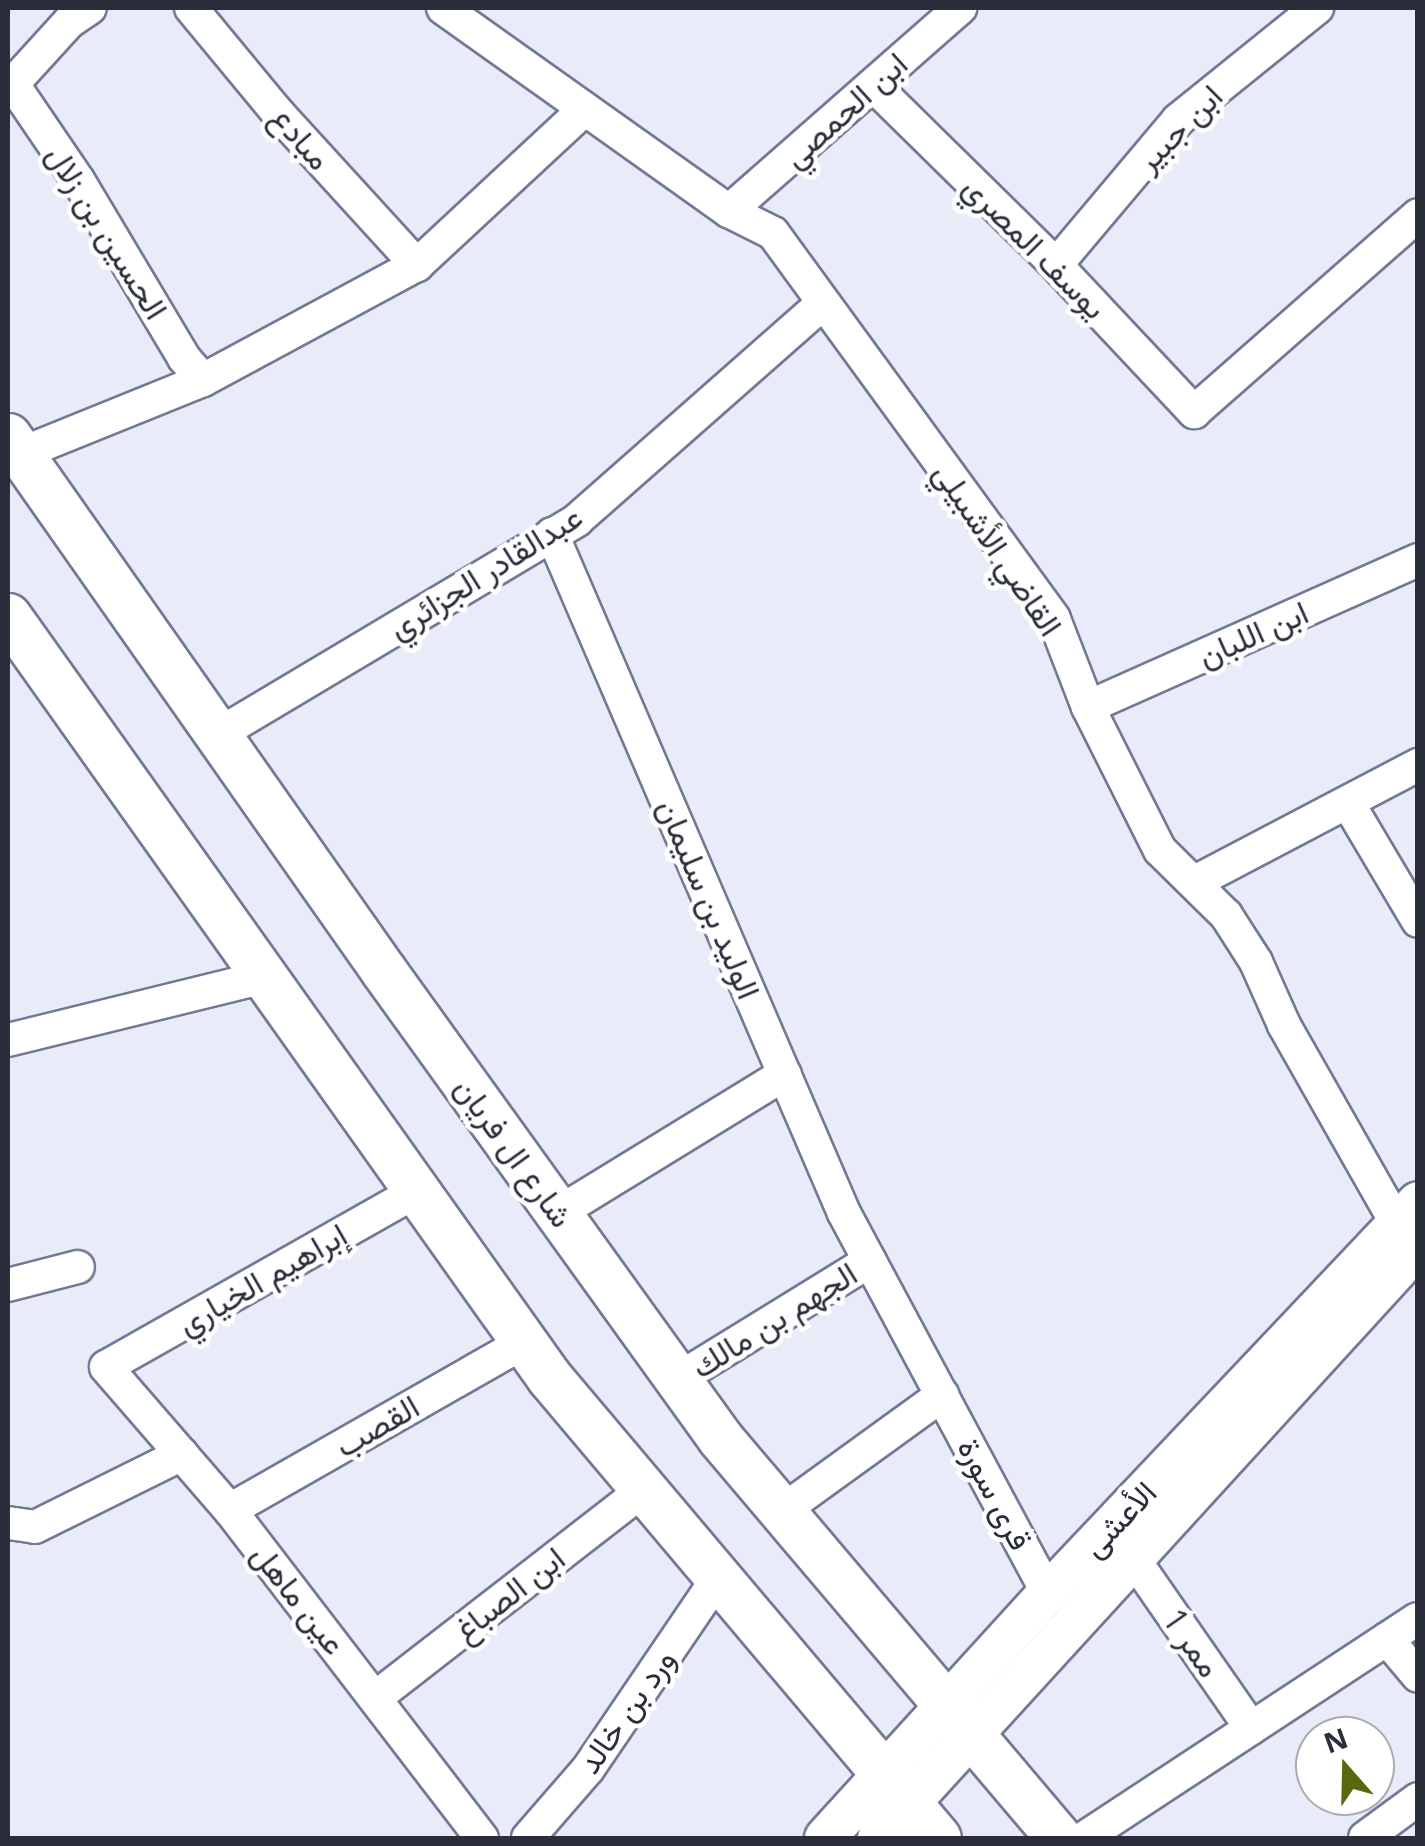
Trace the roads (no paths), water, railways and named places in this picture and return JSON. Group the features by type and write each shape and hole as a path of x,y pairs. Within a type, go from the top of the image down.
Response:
{"main road":[{"name":"شارع ال فريان","path":"14,445 678,1379 782,1511 1059,1838"},
{"path":"8,616 524,1342 938,1838"}],"street":[{"path":"10,86 69,22 90,8"},
{"name":"مبادع","path":"191,8 278,113 417,264"},
{"name":"القاضي الأشبيلي","path":"443,8 730,211 773,233 1054,619 1088,707 1160,850 1226,915 1256,962 1284,1026 1411,1224"},
{"name":"ابن الحمصي","path":"730,211 960,8"},
{"name":"ابن جبير","path":"1056,265 1178,120 1317,8"},
{"name":"يوسف المصري","path":"873,84 1056,265 1194,412 1418,215"},
{"name":"الحسين بن زلال","path":"10,86 78,180 184,358 203,380"},
{"path":"14,445 203,380 417,264 584,111"},
{"name":"عبدالقادر الجزائري","path":"217,734 576,520 824,303"},
{"name":"الوليد بن سليمان","path":"552,534 870,1261"},
{"name":"ابن اللبان","path":"1088,707 1418,560"},
{"path":"1195,882 1418,765"},
{"path":"1348,803 1418,922"},
{"path":"8,1040 264,976"},
{"path":"558,1213 785,1074"},
{"name":"إبراهيم الخياري","path":"106,1367 417,1191"},
{"name":"الأعشى","path":"825,1838 896,1789 959,1721 1133,1558 1411,1224"},
{"name":"الأعشى","path":"959,1721 1048,1593 1411,1224"},
{"name":"الجهم بن مالك","path":"678,1379 870,1261"},
{"name":"قرى سورة","path":"870,1261 1048,1593"},
{"path":"8,1285 78,1267"},
{"name":"القصب","path":"230,1510 524,1342"},
{"name":"عين ماهل","path":"106,1367 230,1510 482,1838"},
{"path":"782,1511 942,1395"},
{"path":"8,1523 35,1527 182,1454"},
{"name":"ابن الصباغ","path":"375,1698 644,1489"},
{"name":"ممر 1","path":"1133,1558 1252,1728"},
{"name":"ورد بن خالد","path":"528,1838 588,1769 718,1578"},
{"path":"1084,1838 1418,1619"},
{"path":"1387,1639 1418,1676"},
{"name":"الأعشى","path":"878,1838 896,1789"},
{"path":"1365,1838 1411,1816"}]}
